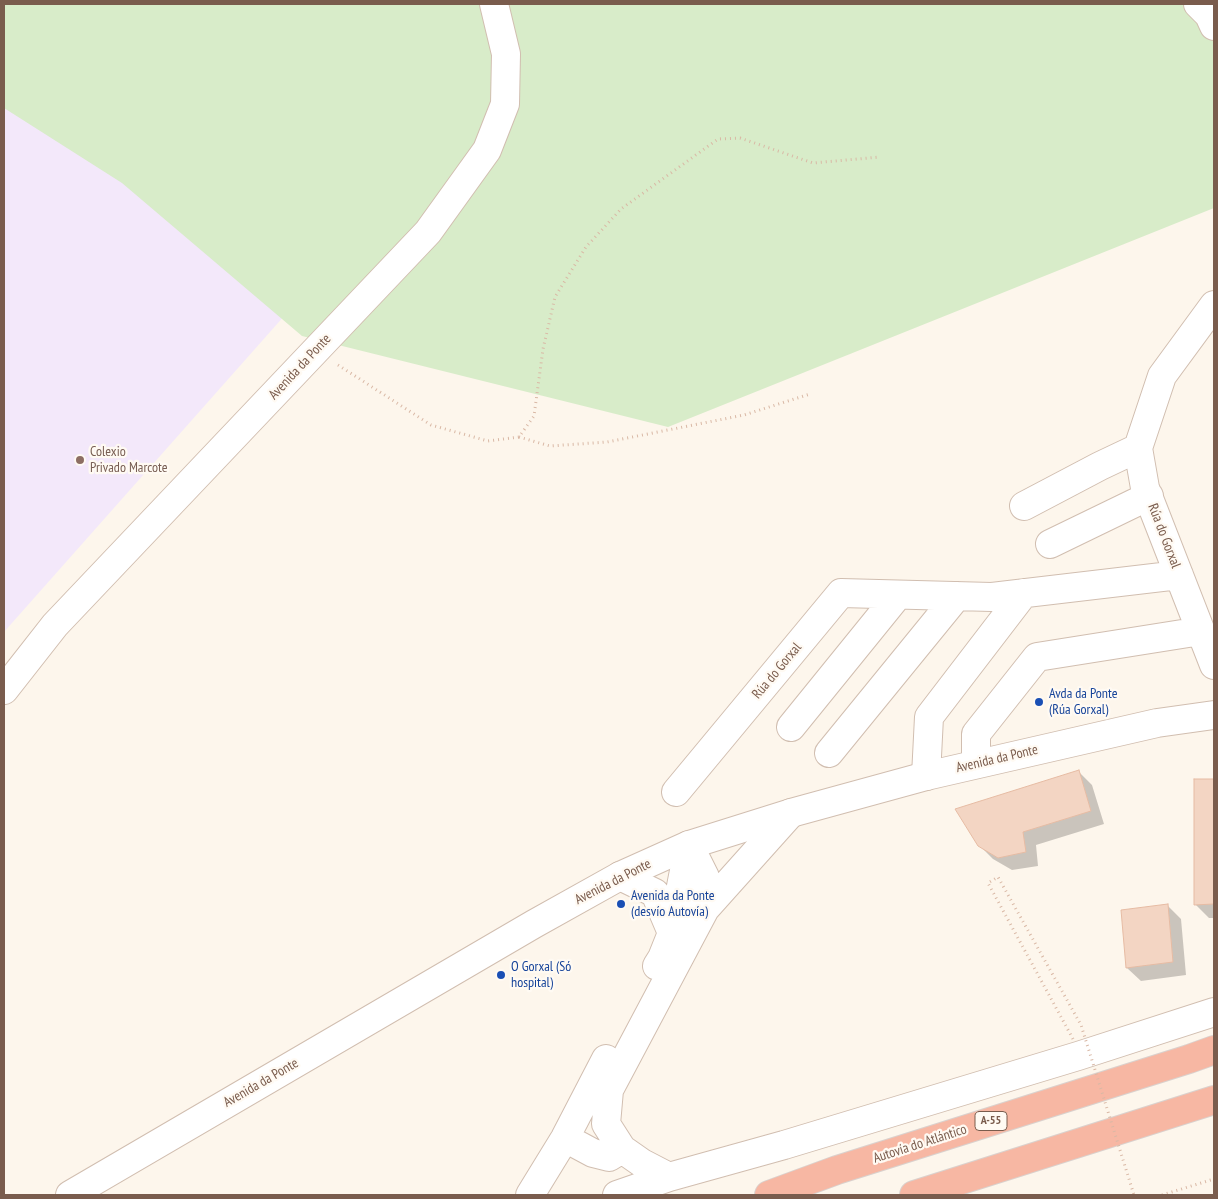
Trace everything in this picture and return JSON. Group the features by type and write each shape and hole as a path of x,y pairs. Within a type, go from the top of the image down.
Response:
{"highway":[{"name":"Autovía do Atlántico","path":"769,1195 837,1170 1214,1050"},
{"path":"914,1195 1214,1100"}],"street":[{"name":"Avenida da Ponte","path":"4,690 56,626 428,232 487,150 505,104 506,54 494,4"},
{"path":"1198,4 1209,15 1214,26"},
{"name":"Rúa do Gorxal","path":"1214,305 1162,376 1138,448 1145,488 1214,664"},
{"path":"1024,506 1138,448"},
{"name":"Rúa do Gorxal","path":"1050,544 1149,496"},
{"name":"Rúa do Gorxal","path":"676,792 841,593 992,597 1180,575"},
{"path":"926,776 929,718 1024,593"},
{"path":"790,727 898,595"},
{"path":"829,753 957,596"},
{"path":"976,764 976,734 1037,657 1201,631"},
{"name":"Avenida da Ponte","path":"70,1195 534,924 620,876 688,845 791,813 926,776 1157,723 1214,715"},
{"path":"669,1176 642,1163 622,1149 606,1124 609,1090 705,909 791,813"},
{"path":"688,845 705,877 705,909"},
{"path":"530,1195 565,1138 662,958 672,933 688,845"},
{"path":"620,876 655,894 672,933"},
{"path":"617,1195 669,1176 784,1145 1078,1056 1214,1012"},
{"path":"565,1138 593,1153 609,1157 622,1149"}],"path":[{"path":"519,436 534,416 543,349 555,297 586,247 621,209 718,138 740,138 813,163 880,157"},
{"path":"316,351 431,425 488,441 519,436 550,446 608,442 744,415 810,394"},
{"path":"1073,1039 988,883 998,877 1081,1025 1134,1195"},
{"path":"1162,1195 1214,1179"}],"shaded area":[{"name":"Colexio Privado Marcote","path":"4,4 309,288 4,632"}],"green space":[{"path":"4,4 1214,4 1214,208 668,427 302,336 122,183 4,108"}],"building":[{"path":"1079,770 1091,811 1023,832 1026,852 998,858 978,846 955,809"},
{"path":"1194,779 1214,779 1214,904 1194,905"},
{"path":"1168,904 1173,962 1126,968 1121,910"}],"place":[{"name":"Colexio Privado Marcote","path":"80,460"},
{"name":"Avda da Ponte (Rúa Gorxal)","path":"1039,702"},
{"name":"Avenida da Ponte (desvío Autovía)","path":"621,904"},
{"name":"O Gorxal (Só hospital)","path":"501,975"}]}
